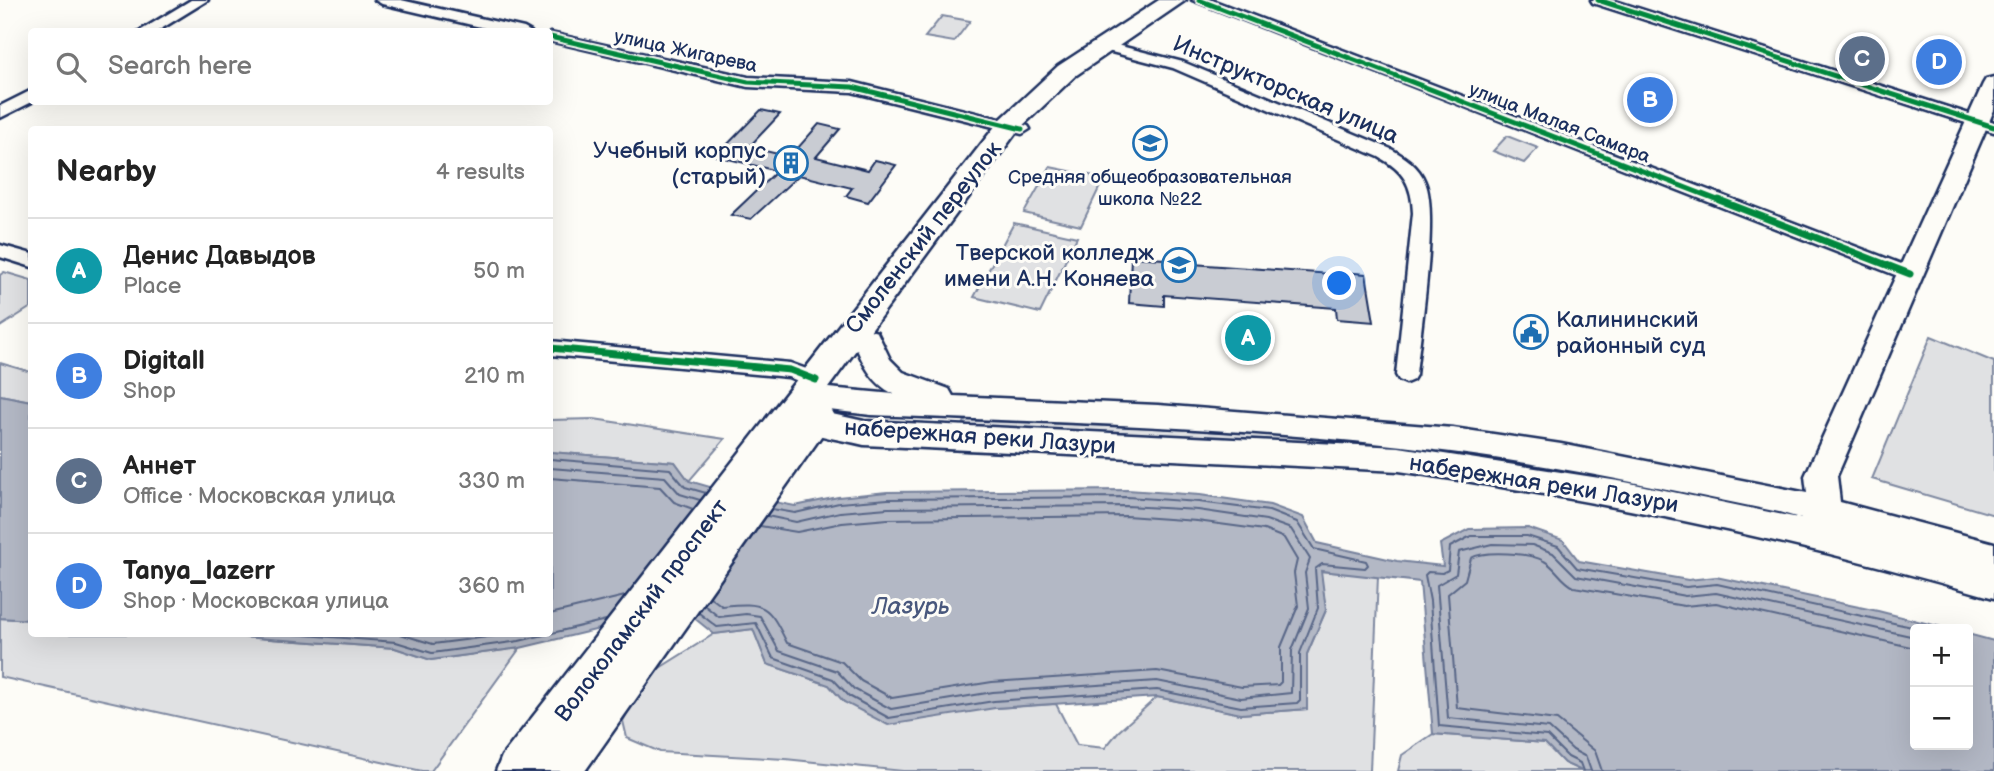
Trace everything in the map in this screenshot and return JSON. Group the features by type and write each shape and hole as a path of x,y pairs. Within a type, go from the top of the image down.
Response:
{"main road":[{"name":"Смоленский переулок","path":"775,454 1016,127 1107,47 1175,0"},
{"name":"Смоленский переулок","path":"1107,47 1190,0"},
{"path":"1827,523 1821,476 1910,274 1986,124 1994,84"},
{"name":"Смоленский переулок","path":"813,402 867,339 1016,127"},
{"path":"867,339 878,368 895,382 963,418"},
{"name":"набережная реки Лазури","path":"813,402 864,433 963,418 1399,459 1827,523 1994,557"},
{"name":"Волоколамский проспект","path":"548,768 586,709 775,454"},
{"name":"набережная реки Лазури","path":"1827,523 1994,583"}],"street":[{"path":"152,28 201,0"},
{"path":"382,0 506,28"},
{"name":"улица Малая Самара","path":"1199,0 1910,274"},
{"path":"1598,0 1986,124"},
{"name":"улица Жигарева","path":"553,38 748,82 852,87 1016,127"},
{"name":"Инструкторская улица","path":"1107,47 1178,65 1201,74 1385,153 1410,171 1421,189 1422,213 1406,375"},
{"path":"0,92 28,97"},
{"path":"0,113 28,97"},
{"path":"0,251 28,260"},
{"path":"553,348 790,370 813,402"}],"shaded area":[{"path":"942,16 970,21 954,42 925,37"},
{"path":"1507,136 1538,148 1524,163 1493,151"},
{"path":"1050,167 1104,178 1081,226 1024,213"},
{"path":"1014,223 1077,237 1040,313 974,297"},
{"path":"4,272 28,279 28,309 0,327 0,275"},
{"path":"1931,336 1994,362 1994,515 1872,479"},
{"path":"0,363 28,371 28,400 0,395"},
{"path":"967,417 1395,442 1484,454 1775,508 1776,516 1395,449 963,425"},
{"path":"594,419 725,439 689,481 675,462 553,452 553,420"},
{"path":"1320,571 1378,576 1370,771 903,771 785,759 660,752 627,738 623,721 647,676 714,634 753,629 767,664 829,685 844,702 995,708 1056,704 1077,745 1105,748 1118,732 1157,697 1241,714 1307,709 1307,654 1326,610"},
{"path":"0,618 28,620 28,637 243,637 395,648 431,660 520,648 431,771 0,677"},
{"path":"1433,734 1545,743 1564,763 1582,771 1398,771 1402,755"}],"water":[{"path":"0,395 28,400 28,620 0,618"},
{"name":"Лазурь","path":"553,452 675,462 689,481 734,494 795,506 838,497 887,492 1127,490 1200,495 1270,505 1303,517 1317,543 1397,561 1443,566 1440,544 1469,529 1528,528 1563,540 1579,561 1688,580 1716,577 1929,624 1910,624 1910,750 1973,750 1973,635 1994,641 1994,771 1582,771 1564,763 1545,743 1433,734 1420,582 1321,571 1326,610 1307,654 1307,709 1241,714 1157,697 995,708 888,725 844,702 829,685 767,664 753,629 714,634 683,609 520,648 431,660 395,648 243,637 553,637"}],"building":[{"name":"Учебный корпус (старый)","path":"761,110 780,114 749,147 790,157 819,124 840,129 816,157 868,170 875,160 896,165 868,202 846,196 852,188 799,175 751,219 731,215 777,171 716,156"},
{"path":"1131,257 1165,259 1165,262 1366,274 1374,322 1337,319 1336,308 1164,295 1164,306 1129,303"}],"cycle path":[{"path":"1199,0 1910,274"},
{"path":"1598,0 1994,127"},
{"path":"553,38 748,82 852,87 1022,129"},
{"path":"553,348 790,370 816,380"}],"place":[{"name":"Аннет","path":"1862,59"},
{"name":"Tanya_lazerr","path":"1939,62"},
{"name":"Digitall","path":"1650,100"},
{"name":"Средняя общеобразовательная школа №22","path":"1150,143"},
{"name":"Учебный корпус (старый)","path":"791,163"},
{"name":"Тверской колледж имени А.Н. Коняева","path":"1179,265"},
{"name":"Калининский районный суд","path":"1531,332"},
{"name":"Денис Давыдов","path":"1248,338"}]}
